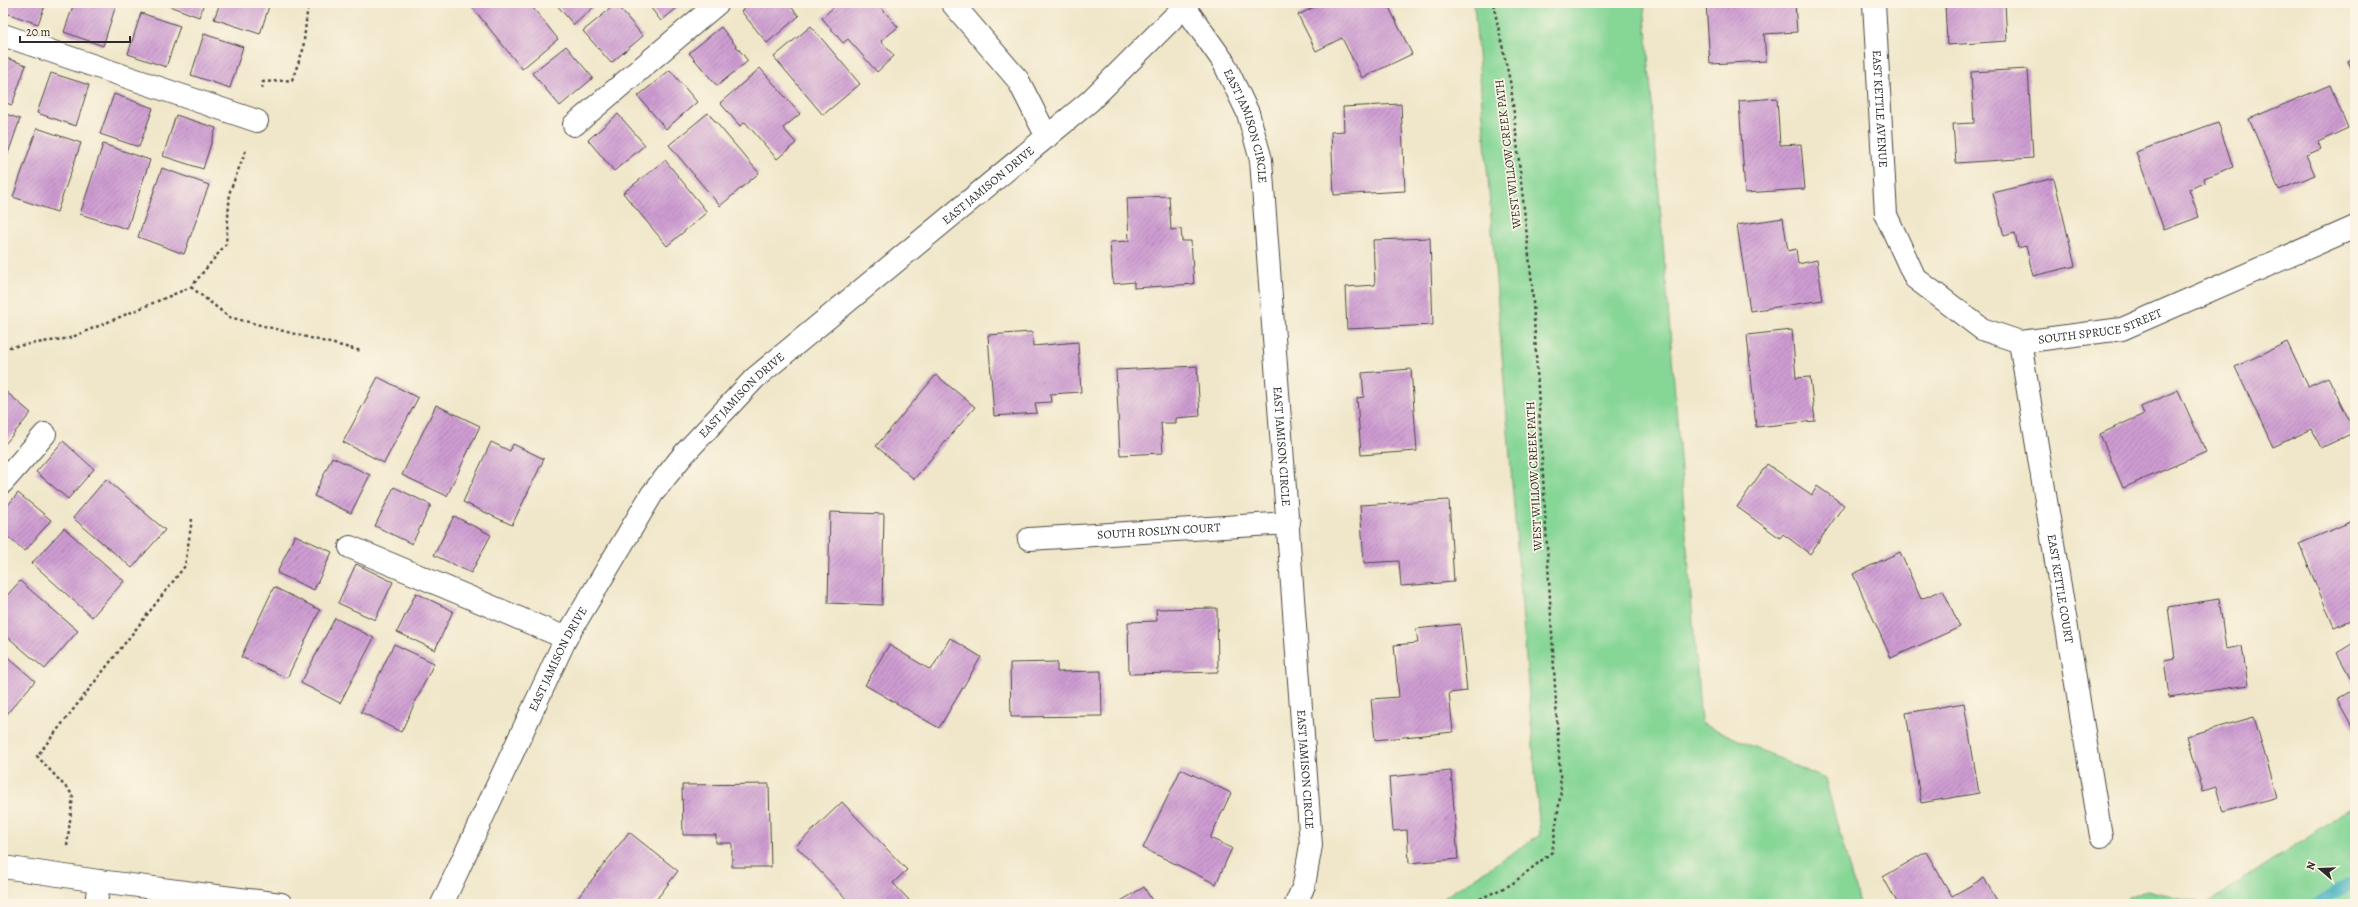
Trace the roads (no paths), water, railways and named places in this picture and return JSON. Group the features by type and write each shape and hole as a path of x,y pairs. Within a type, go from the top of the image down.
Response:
{"street":[{"path":"574,125 718,3"},
{"path":"952,3 1018,80 1046,137"},
{"name":"EAST KETTLE AVENUE","path":"1874,3 1886,215"},
{"name":"EAST JAMISON DRIVE","path":"442,904 566,638 652,494 684,454 754,378 1090,101 1186,5"},
{"name":"EAST JAMISON CIRCLE","path":"1186,5 1223,61 1248,113 1261,160 1289,522 1311,845 1304,885 1296,904"},
{"path":"3,35 257,121"},
{"name":"SOUTH SPRUCE STREET","path":"1886,215 1915,278 1982,329 2020,342 2122,329 2355,226"},
{"name":"EAST KETTLE COURT","path":"2020,342 2101,836"},
{"path":"3,482 45,434"},
{"name":"SOUTH ROSLYN COURT","path":"1029,539 1289,522"},
{"path":"350,547 566,638"},
{"path":"3,867 99,881 282,904"},
{"path":"96,904 99,881"}],"waterway":[{"path":"2316,904 2355,881"}]}
